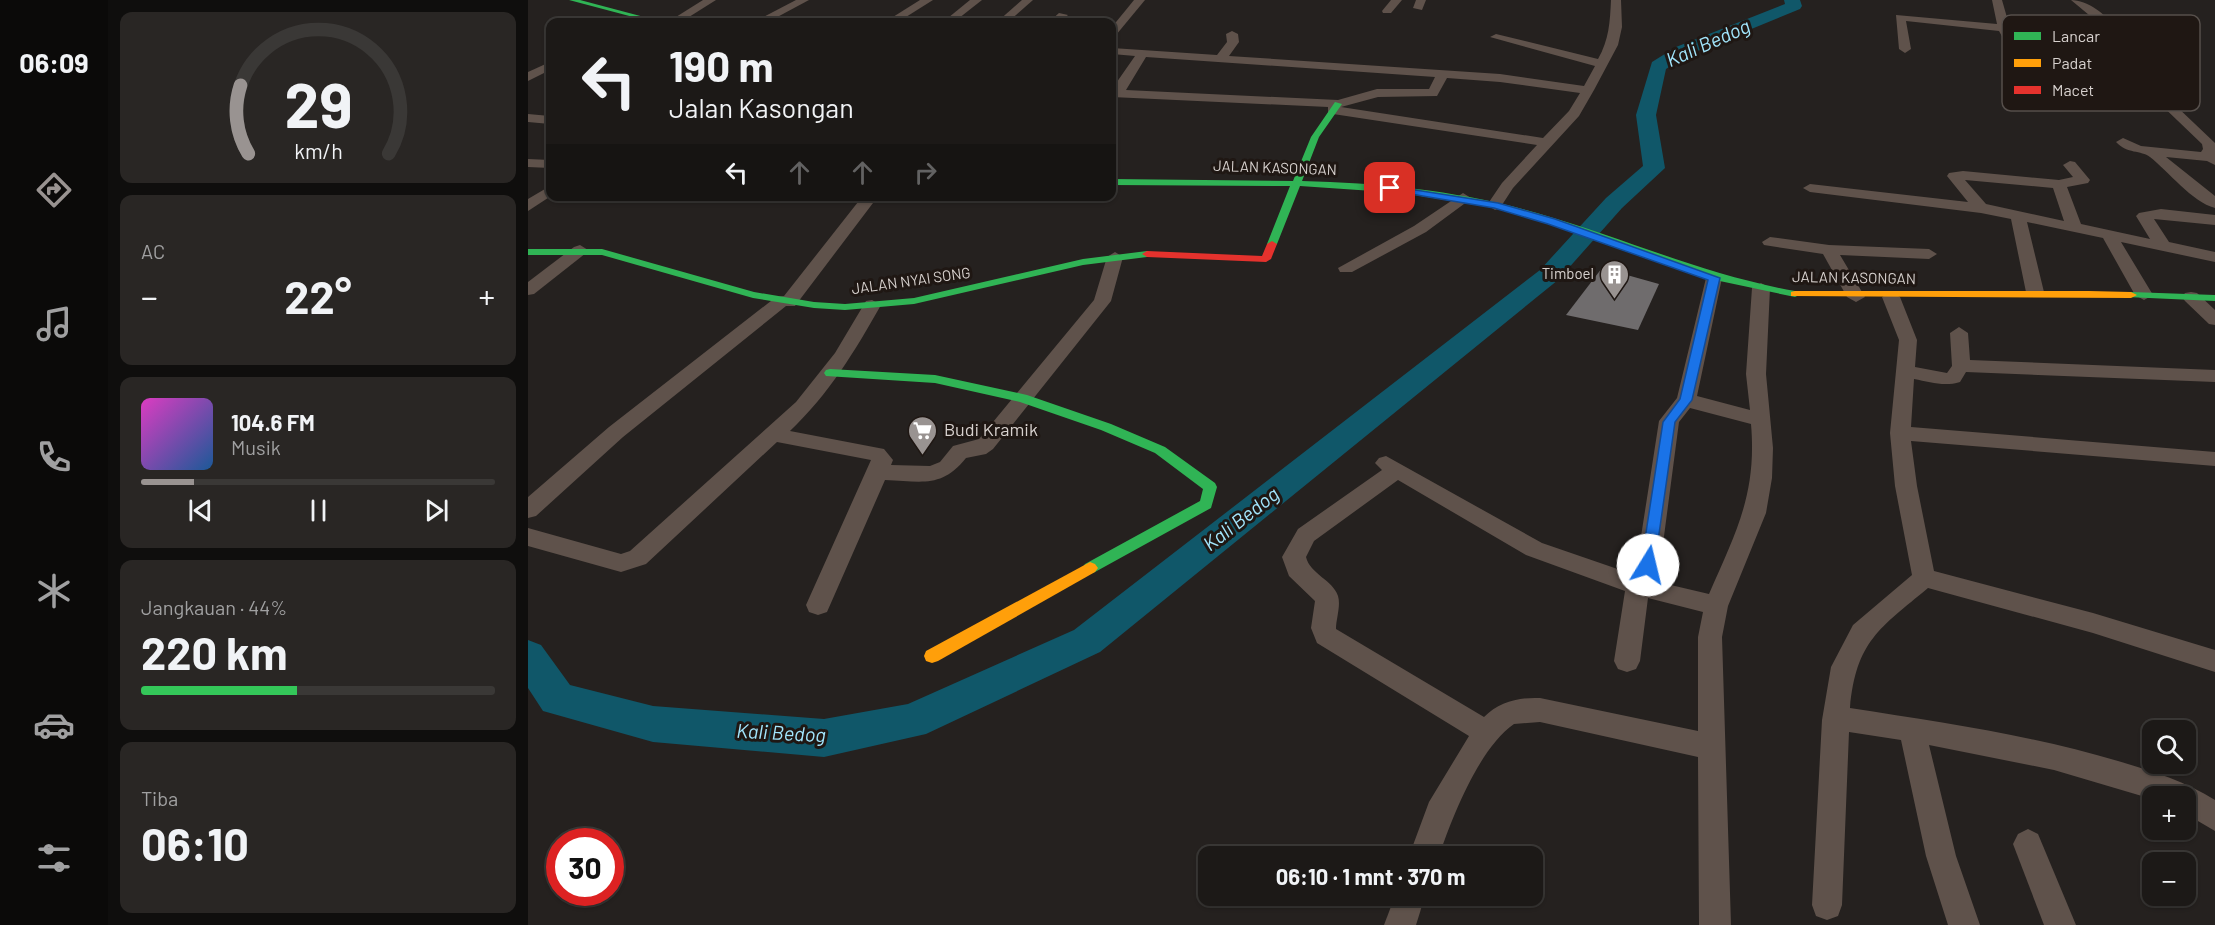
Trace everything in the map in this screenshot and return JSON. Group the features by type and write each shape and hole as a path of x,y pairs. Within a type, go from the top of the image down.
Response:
{"street":[{"path":"572,0 607,3 643,18"},
{"path":"681,18 711,0"},
{"path":"767,18 804,0"},
{"path":"898,18 928,0"},
{"path":"953,18 977,0"},
{"path":"1007,18 1028,0"},
{"path":"1124,0 1139,1"},
{"path":"1388,10 1397,0"},
{"path":"1495,205 1507,186 1549,143 1574,113 1588,90 1612,45 1616,27 1616,0"},
{"path":"1997,0 2004,15"},
{"path":"2076,0 2095,15"},
{"path":"1116,28 1139,1"},
{"path":"776,13 804,14"},
{"path":"1905,49 1900,17 2002,28"},
{"path":"1221,58 1233,42 1235,37 1232,34"},
{"path":"1496,37 1602,64"},
{"path":"1116,51 1500,78 1588,90"},
{"path":"1143,53 1118,93 1336,107 1549,143"},
{"path":"528,77 546,68"},
{"path":"1296,186 1314,137 1336,107 1377,93 1433,93 1443,74"},
{"path":"2123,142 2138,150 2212,159 2208,143 2174,111"},
{"path":"528,118 546,120"},
{"path":"2152,151 2171,170 2215,203"},
{"path":"528,163 546,164"},
{"path":"1981,208 1954,176 2059,184 2083,180 2070,165"},
{"name":"JALAN KASONGAN","path":"1116,182 1383,188 1463,198 1552,221 1628,250 1714,278 1793,294 1891,297 2035,292 2215,298"},
{"path":"2059,184 2074,226"},
{"name":"JALAN NYAI SONG","path":"528,252 580,250 614,255 786,301 833,307 872,305 962,291 1115,257 1149,255 1266,259 1296,186"},
{"path":"1810,188 1981,208 2215,256"},
{"path":"528,206 546,193"},
{"path":"1346,268 1420,229 1463,198"},
{"path":"528,510 616,432 786,301 866,201"},
{"path":"2163,246 2144,216 2161,214 2194,218 2213,228"},
{"path":"2018,215 2035,292"},
{"path":"2109,235 2144,295"},
{"path":"1770,242 1829,250 1929,254"},
{"path":"528,290 580,250"},
{"path":"1829,250 1856,297"},
{"path":"878,472 928,474 943,470 960,451 979,449 987,444 1102,301 1115,257"},
{"path":"1627,661 1642,587 1669,422 1686,400 1714,278"},
{"path":"1715,925 1710,649 1716,606 1755,513 1763,448 1756,374 1761,288"},
{"path":"1891,297 1908,340 1900,433 1906,486 1924,578"},
{"path":"2192,297 2215,320"},
{"path":"528,537 621,563 634,561 746,458 776,435 803,407 843,356 872,305"},
{"path":"1906,370 1948,380 1953,378 1961,366 1959,333"},
{"path":"1961,366 2215,376"},
{"path":"830,373 934,379 1023,398 1106,427 1160,450 1204,480 1210,487 1210,496 1206,504 932,656"},
{"path":"1686,400 1760,420"},
{"path":"1900,433 2215,459"},
{"path":"776,435 877,454 883,460 818,605"},
{"path":"1487,733 1326,636 1323,628 1328,598 1297,569 1294,557 1306,535 1392,467 1534,549 1642,587 1716,606"},
{"path":"1924,578 2093,623 2215,661"},
{"path":"1827,905 1836,718 1840,684 1848,654 1860,634 1876,617 1924,578"},
{"path":"1427,846 1439,812 1487,733 1502,717 1512,712 1533,709 1712,747"},
{"path":"1836,718 1912,730 2087,764 2155,786"},
{"path":"1912,730 1941,856 1964,925"},
{"path":"2196,805 2215,817"},
{"path":"2028,844 2060,925"},
{"path":"1400,925 1407,906"}],"building":[{"name":"Timboel","path":"1602,268 1659,284 1638,330 1566,315"}],"waterway":[{"name":"Kali Bedog","path":"528,656 557,699 653,724 824,738 912,721 1087,641 1549,275 1614,203 1654,168 1646,115 1658,66 1682,51 1794,6 1792,0"}],"traffic: fast":[{"path":"572,0 643,18"},
{"path":"1272,244 1315,137 1338,104"},
{"path":"1116,182 1354,186 1450,196 1534,215 1719,278 1795,294"},
{"path":"528,252 602,252 753,295 814,305 845,307 914,301 1083,262 1147,254"},
{"path":"2131,295 2215,298"},
{"path":"830,373 935,379 1023,398 1106,427 1160,450 1210,487 1206,504 1090,568"}],"traffic: slow":[{"path":"1795,294 2131,295"},
{"path":"932,656 1090,568"}],"traffic: jam":[{"path":"1147,254 1266,259 1272,244"}],"place":[{"name":"Timboel","path":"1615,300"},
{"name":"Budi Kramik","path":"923,456"}],"route":[{"path":"1390,188 1495,205 1552,221 1628,250 1714,278 1686,400 1669,422 1648,565"}]}
